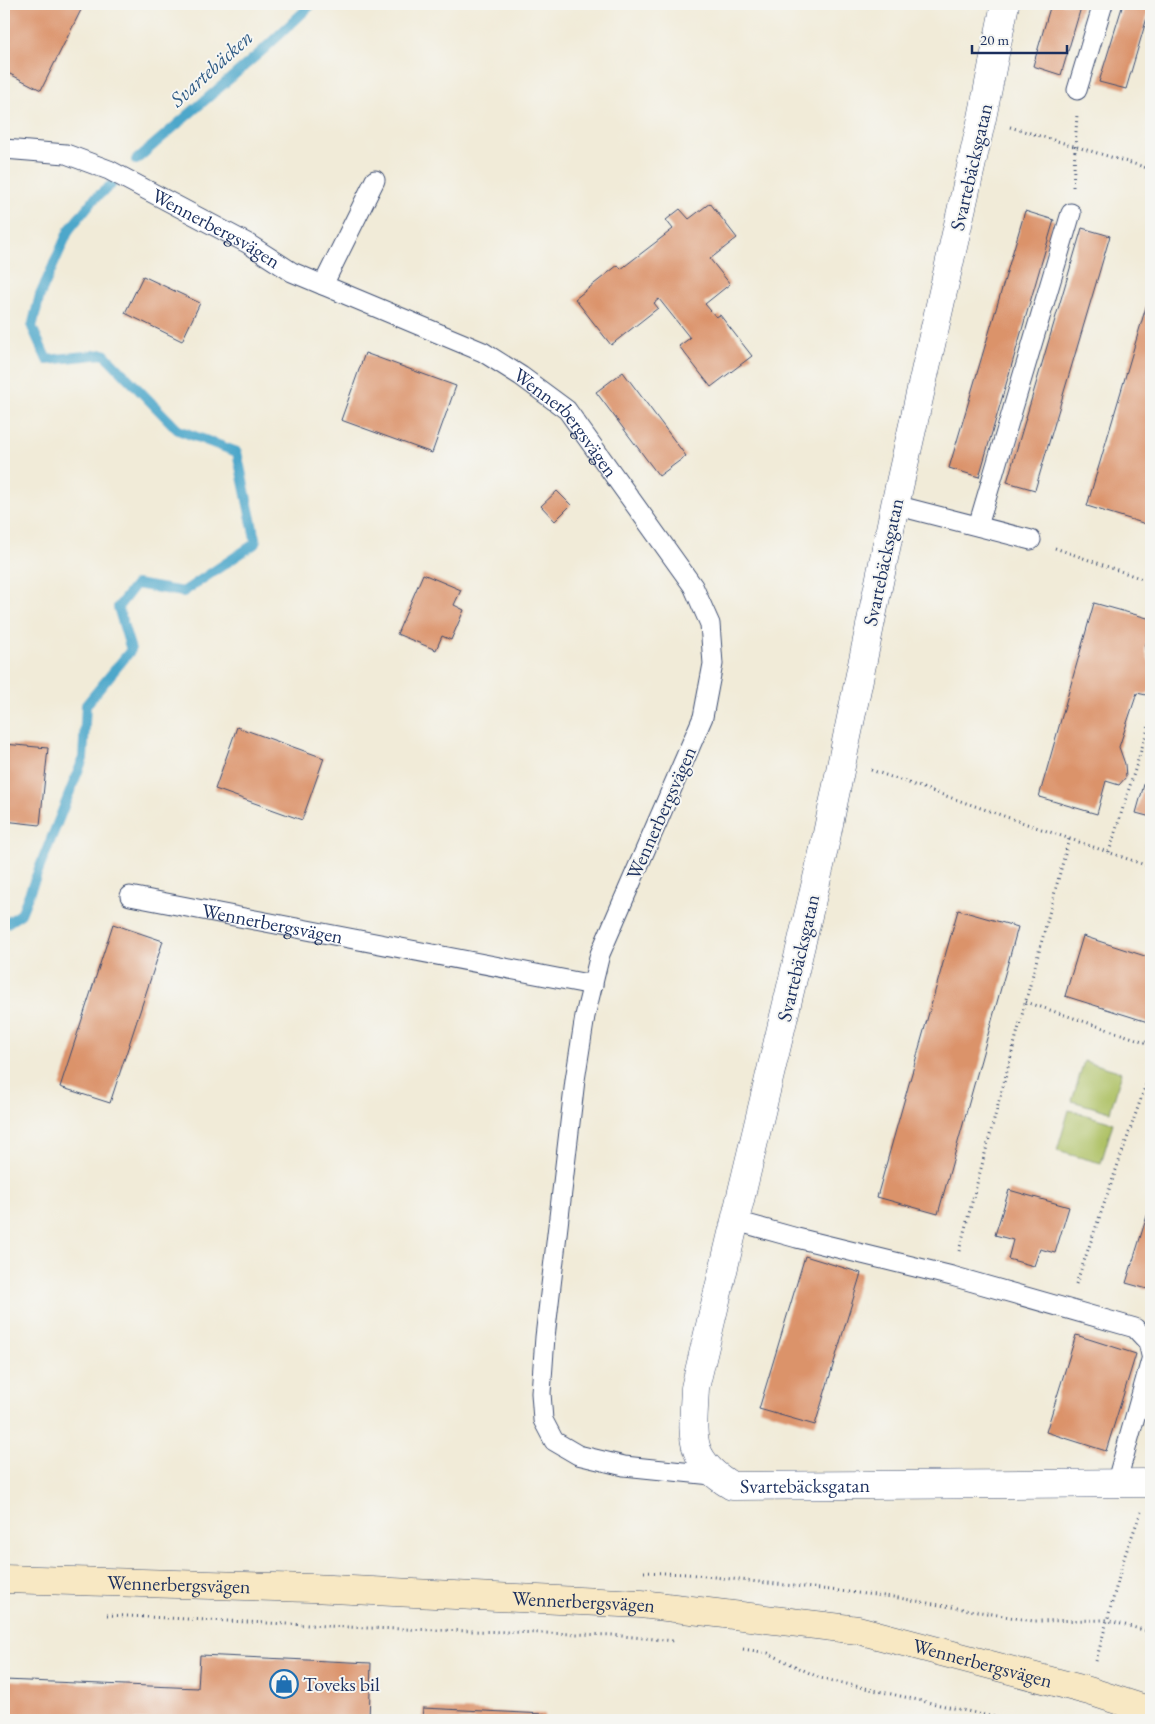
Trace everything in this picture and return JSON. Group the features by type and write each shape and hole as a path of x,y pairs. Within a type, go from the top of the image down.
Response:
{"main road":[{"name":"Wennerbergsvägen","path":"4,1579 321,1589 641,1604 858,1630 1089,1691 1151,1711"}],"street":[{"name":"Svartebäcksgatan","path":"1005,4 982,118 895,505 823,854 695,1388 694,1434 701,1462 712,1475 732,1486 758,1488 1116,1484 1148,1493"}],"lane":[{"path":"1077,90 1103,4"},
{"name":"Wennerbergsvägen","path":"4,149 66,154 109,170 247,244 292,272 482,352 521,376 568,410 693,586 710,624 713,664 703,717 600,954 585,1016 575,1080 545,1337 541,1393 543,1420 554,1442 578,1455 624,1466 712,1475"},
{"path":"323,285 375,180"},
{"path":"978,526 1071,213"},
{"path":"895,505 1031,540"},
{"name":"Wennerbergsvägen","path":"130,896 593,985"},
{"path":"736,1221 796,1238 952,1276 1135,1328 1148,1342 1151,1355"},
{"path":"1116,1484 1151,1360"}],"path":[{"path":"1071,213 1076,147 1077,90"},
{"path":"982,118 1151,169"},
{"path":"1031,540 1151,582"},
{"path":"1109,852 1151,719"},
{"path":"842,760 1151,867"},
{"path":"952,1276 1069,839"},
{"path":"1026,1002 1151,1044"},
{"path":"1067,1309 1151,1070"},
{"path":"1148,1493 1125,1555 1106,1620 1151,1632"},
{"path":"106,1614 368,1628 612,1635 685,1642"},
{"path":"740,1649 768,1653 820,1678 1007,1720"}],"green space":[{"path":"1084,1061 1122,1072 1110,1112 1072,1101"},
{"path":"1069,1110 1113,1123 1101,1163 1057,1151"}],"building":[{"path":"4,4 84,4 41,90 4,71"},
{"path":"1051,4 1082,4 1061,75 1033,66"},
{"path":"1123,4 1151,4 1126,89 1099,82"},
{"path":"710,203 737,238 710,259 730,284 705,304 716,317 720,315 752,356 711,387 679,346 690,338 659,299 654,303 658,308 611,345 575,299 618,265 621,269 673,229 666,220 680,209 689,219"},
{"path":"1025,211 1054,220 979,477 949,468"},
{"path":"1082,228 1110,236 1035,490 1007,482"},
{"path":"143,276 200,303 182,341 125,313"},
{"path":"1151,290 1151,505 1146,524 1087,506"},
{"path":"365,353 456,386 432,453 341,420"},
{"path":"623,372 686,456 659,476 596,392"},
{"path":"557,491 571,505 555,521 541,506"},
{"path":"423,574 461,590 454,605 464,610 451,640 442,636 436,650 397,634"},
{"path":"1094,603 1151,619 1145,649 1151,667 1151,690 1146,695 1137,693 1119,747 1125,764 1126,777 1119,785 1106,781 1097,814 1039,797"},
{"path":"237,727 324,758 302,820 215,789"},
{"path":"4,744 48,748 40,825 4,821"},
{"path":"1145,781 1151,782 1151,817 1136,813"},
{"path":"958,910 1018,927 938,1214 877,1197"},
{"path":"113,924 163,941 110,1103 60,1087"},
{"path":"1083,936 1151,958 1151,1023 1065,996"},
{"path":"1009,1190 1069,1207 1055,1253 1040,1249 1034,1266 1008,1259 1013,1240 995,1235"},
{"path":"1151,1203 1151,1290 1126,1283"},
{"path":"805,1256 861,1273 815,1425 759,1409"},
{"path":"1076,1335 1136,1354 1106,1451 1046,1432"},
{"name":"Toveks bil","path":"200,1655 371,1663 369,1720 4,1720 4,1680 198,1688"},
{"name":"Toveks bil","path":"423,1708 545,1714 545,1720 422,1720"}],"waterway":[{"name":"Svartebäcken","path":"136,160 263,50 312,4"},
{"name":"Svartebäcken","path":"4,925 21,914 83,759 86,705 131,650 118,607 136,584 183,592 256,543 237,452 178,430 104,354 47,360 32,327 40,295 69,230 93,200 111,185"}],"place":[{"name":"Toveks bil","path":"284,1684"}]}
